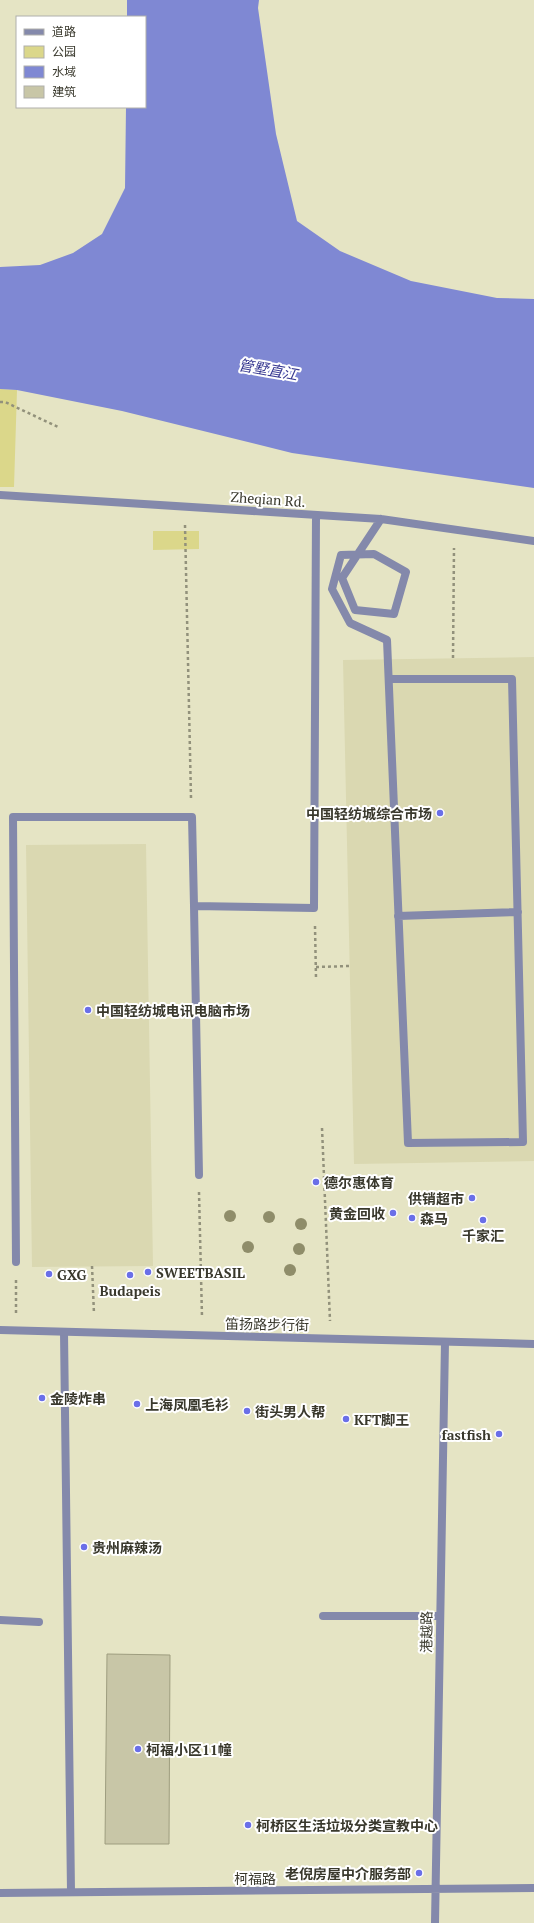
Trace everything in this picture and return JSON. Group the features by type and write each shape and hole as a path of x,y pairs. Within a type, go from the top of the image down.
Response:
{"street":[{"name":"Zheqian Rd.","path":"0,495 381,520 534,541"},
{"path":"194,906 314,908 316,515"},
{"path":"381,520 359,552 355,558 342,578 356,610 394,614 406,572 374,554 368,554 361,554 354,554 341,555 332,589 350,623 387,640 408,1143 523,1142 512,679 389,679"},
{"path":"16,1262 13,817 192,817 199,1175"},
{"path":"398,916 518,912"},
{"name":"笛扬路步行街","path":"0,1330 534,1344"},
{"path":"64,1332 70,1892"},
{"name":"港越路","path":"435,1923 444,1342"},
{"path":"323,1616 439,1616"},
{"path":"0,1620 40,1622"},
{"name":"柯福路","path":"0,1893 534,1888"}],"path":[{"path":"0,402 5,402 58,427"},
{"path":"185,507 192,817"},
{"path":"453,658 454,530"},
{"path":"314,908 316,978"},
{"path":"316,967 350,966"},
{"path":"322,1128 331,1338"},
{"path":"199,1175 202,1335"},
{"path":"16,1262 16,1331"},
{"path":"92,1266 94,1332"}],"shaded area":[{"name":"中国轻纺城综合市场","path":"534,657 534,1161 354,1164 343,660"},
{"name":"中国轻纺城电讯电脑市场","path":"146,844 153,1266 32,1267 26,845"}],"green space":[{"path":"0,389 17,390 14,487 0,487"},
{"path":"153,531 199,531 199,549 153,550"}],"water":[{"name":"管墅直江","path":"127,0 259,0 258,8 276,134 297,221 340,251 411,281 497,298 534,299 534,488 292,453 122,411 17,390 0,389 0,267 40,265 73,253 102,234 125,188 126,108 146,108 146,16 127,16"}],"building":[{"name":"柯福小区11幢","path":"107,1654 170,1655 169,1844 105,1844"}],"place":[{"name":"中国轻纺城综合市场","path":"440,813"},
{"name":"中国轻纺城电讯电脑市场","path":"88,1010"},
{"name":"德尔惠体育","path":"316,1182"},
{"name":"供销超市","path":"472,1198"},
{"name":"黄金回收","path":"393,1213"},
{"name":"森马","path":"412,1218"},
{"name":"千家汇","path":"483,1220"},
{"name":"SWEETBASIL","path":"148,1272"},
{"name":"GXG","path":"49,1274"},
{"name":"Budapeis","path":"130,1275"},
{"name":"金陵炸串","path":"42,1398"},
{"name":"上海凤凰毛衫","path":"137,1404"},
{"name":"街头男人帮","path":"247,1411"},
{"name":"KFT脚王","path":"346,1419"},
{"name":"fastfish","path":"499,1434"},
{"name":"贵州麻辣汤","path":"84,1547"},
{"name":"柯福小区11幢","path":"138,1749"},
{"name":"柯桥区生活垃圾分类宣教中心","path":"248,1825"},
{"name":"老倪房屋中介服务部","path":"419,1873"}]}
